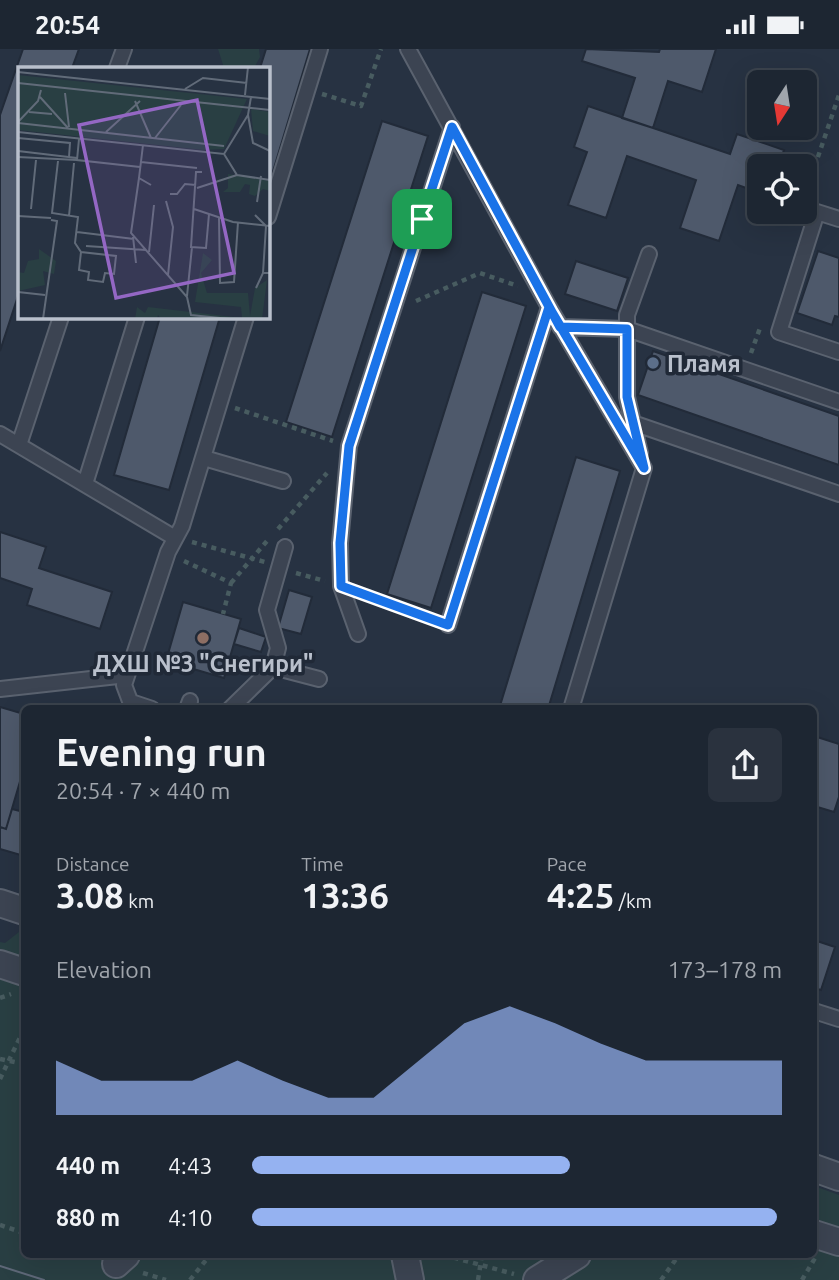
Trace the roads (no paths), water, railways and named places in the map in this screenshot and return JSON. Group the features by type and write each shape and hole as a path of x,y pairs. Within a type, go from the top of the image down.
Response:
{"street":[{"path":"0,903 21,910"},
{"path":"0,964 21,971"},
{"path":"817,1169 839,1177"},
{"path":"817,1235 839,1243"},
{"path":"406,1258 410,1280"},
{"path":"538,1280 572,1258"}],"lane":[{"path":"117,67 124,49"},
{"path":"270,211 320,49"},
{"path":"408,49 545,301 644,468"},
{"path":"358,634 341,586 340,543 349,446 452,127"},
{"path":"839,219 817,212 779,331 839,352"},
{"path":"572,705 644,468 627,397 627,315 649,254"},
{"path":"448,625 545,301"},
{"path":"19,445 60,319"},
{"path":"85,484 136,319"},
{"path":"132,705 124,685 168,552 204,458 245,319"},
{"path":"560,327 627,329 839,402"},
{"path":"633,423 839,494"},
{"path":"0,434 175,538"},
{"path":"204,458 283,481"},
{"path":"234,705 273,667 278,647 267,610 285,547"},
{"path":"273,667 319,679"},
{"path":"0,689 127,675"},
{"path":"817,1012 839,1019"}],"tram line":[{"path":"0,1266 44,1280"}],"place":[{"name":"Пламя","path":"653,363"},
{"name":"ДХШ №3 \"Снегири\"","path":"203,638"}]}
